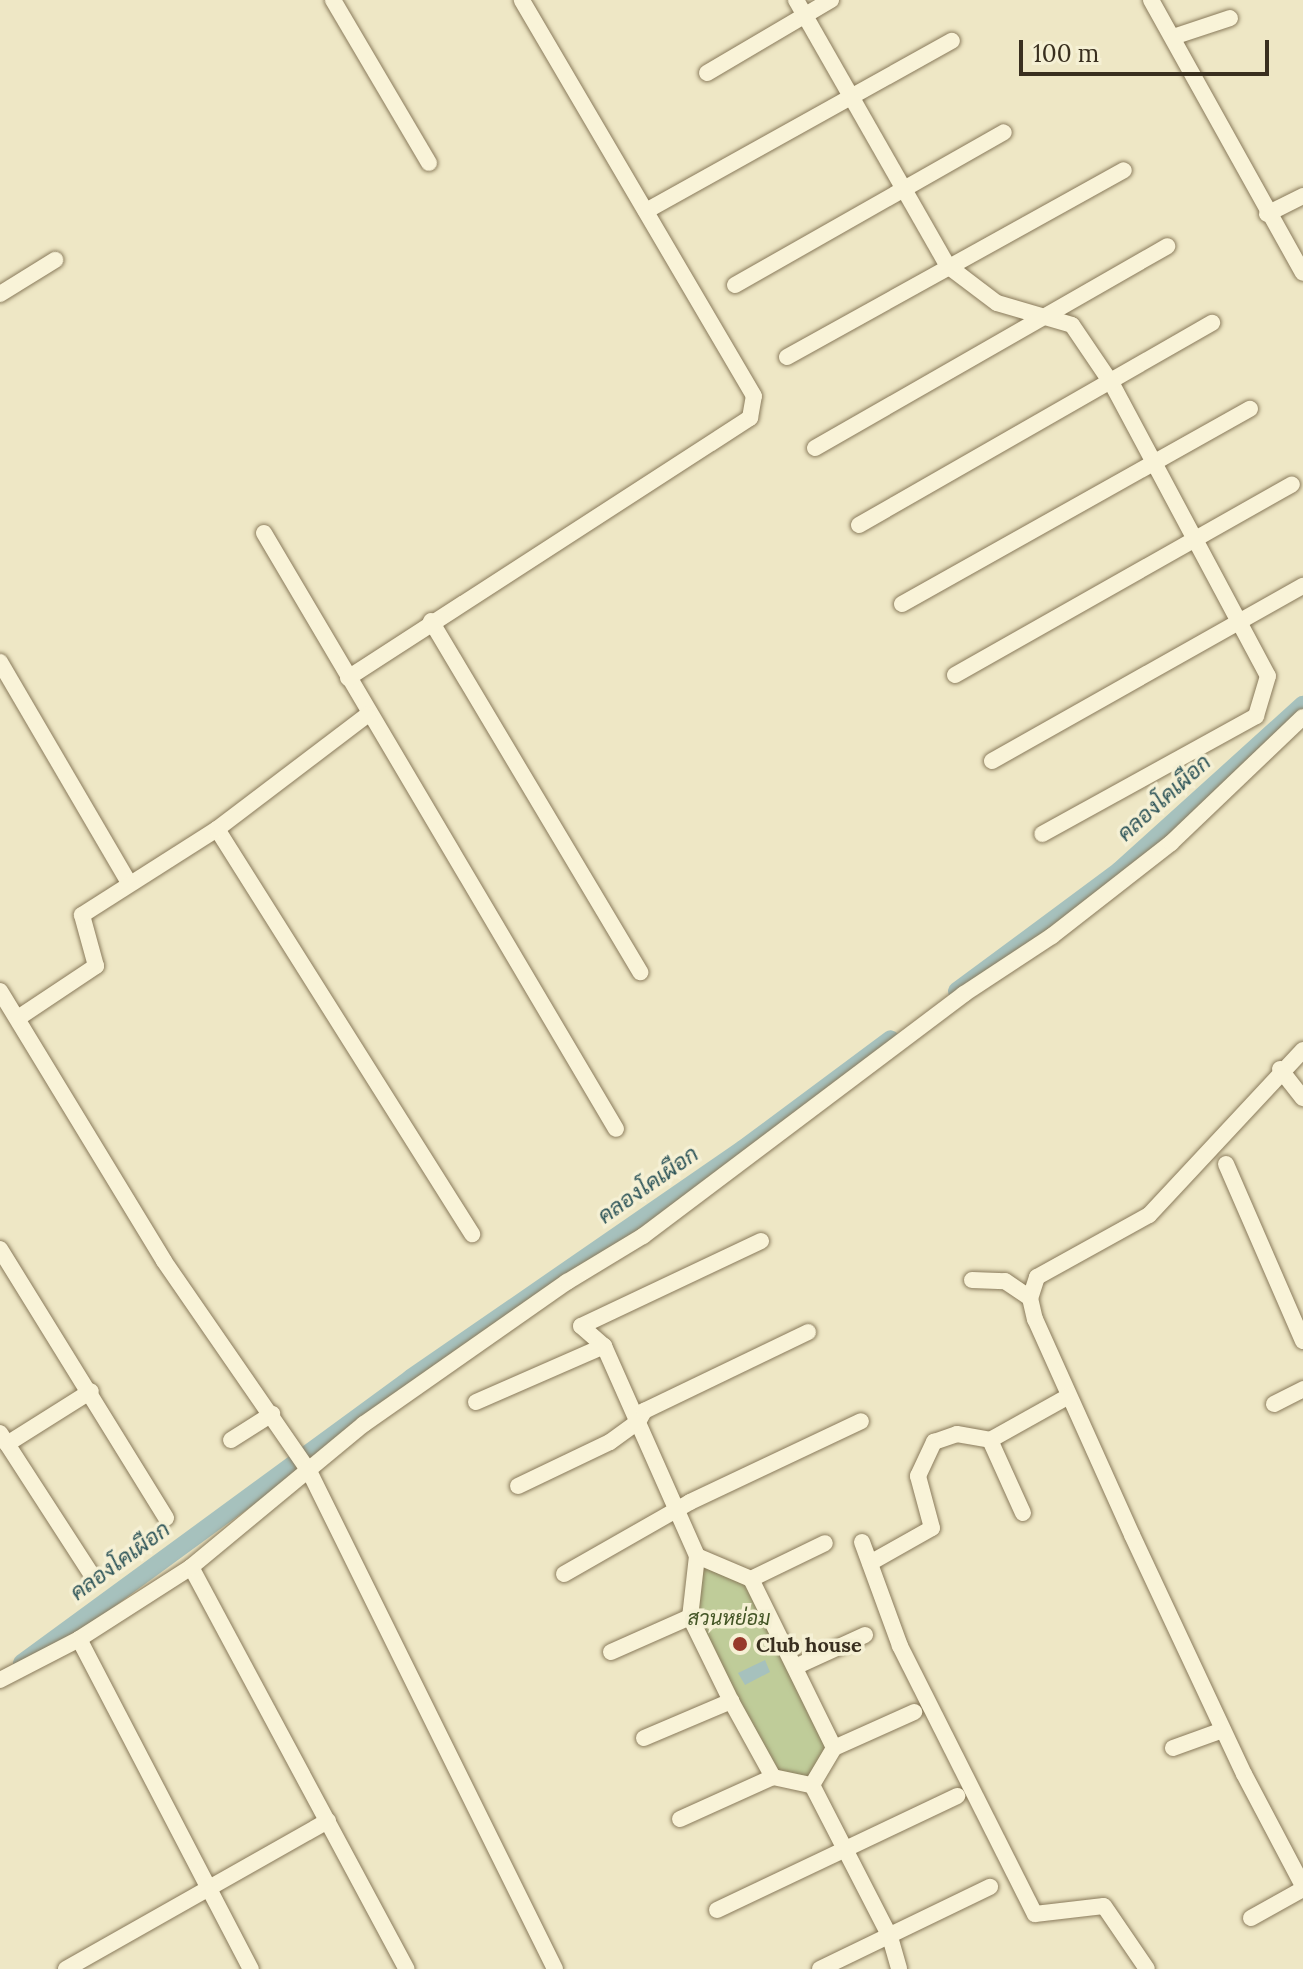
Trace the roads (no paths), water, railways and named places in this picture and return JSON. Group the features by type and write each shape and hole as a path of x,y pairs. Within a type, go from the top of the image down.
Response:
{"street":[{"path":"333,0 429,163"},
{"path":"348,678 431,621 750,418 754,396 522,0"},
{"path":"707,73 800,8 831,0"},
{"path":"1151,0 1267,214 1303,273"},
{"path":"800,8 948,266 997,303 1051,316 1072,325 1112,384 1242,621 1268,676 1256,716 1042,834"},
{"path":"1173,37 1230,18"},
{"path":"646,211 952,41"},
{"path":"735,285 1004,132"},
{"path":"787,357 1124,170"},
{"path":"1267,214 1303,196"},
{"path":"815,448 1051,316 1167,246"},
{"path":"1,290 55,260"},
{"path":"859,525 1112,384 1212,323"},
{"path":"902,604 1250,409"},
{"path":"955,675 1292,484"},
{"path":"264,533 367,715 616,1129"},
{"path":"992,761 1303,586"},
{"path":"431,621 640,972"},
{"path":"0,662 129,883"},
{"path":"18,1018 96,966 82,915 217,829 367,715"},
{"path":"0,1680 79,1639 191,1567 308,1470 434,1373 643,1236 938,1013 1094,905 1171,843 1303,717"},
{"path":"217,829 472,1234"},
{"path":"0,991 164,1261 308,1470 555,1969"},
{"path":"1030,1298 1037,1277 1149,1215 1280,1069 1303,1050"},
{"path":"1280,1069 1303,1098"},
{"path":"1226,1164 1303,1341"},
{"path":"761,1241 581,1326 604,1346 697,1556 690,1617 773,1777"},
{"path":"0,1249 91,1391 166,1518"},
{"path":"972,1280 1005,1281 1030,1298 1069,1396 1223,1730 1302,1881 1251,1918"},
{"path":"518,1486 610,1442 638,1422 644,1411 808,1332"},
{"path":"476,1402 604,1346"},
{"path":"1274,1404 1303,1389"},
{"path":"91,1391 4,1439 93,1577"},
{"path":"870,1563 932,1528 918,1476 934,1442 957,1434 990,1440 1069,1396"},
{"path":"231,1440 272,1414"},
{"path":"564,1574 677,1513 861,1421"},
{"path":"990,1440 1023,1513"},
{"path":"862,1542 900,1646 1035,1914 1104,1906 1147,1969"},
{"path":"751,1579 825,1543"},
{"path":"697,1556 751,1579 834,1748"},
{"path":"191,1567 407,1969"},
{"path":"611,1652 690,1617"},
{"path":"795,1667 865,1635"},
{"path":"79,1639 251,1969"},
{"path":"644,1738 731,1701"},
{"path":"812,1785 834,1748 914,1712"},
{"path":"1173,1748 1223,1730"},
{"path":"680,1819 773,1777 812,1785"},
{"path":"812,1785 890,1937 899,1969"},
{"path":"717,1910 957,1796"},
{"path":"66,1969 328,1821"},
{"path":"820,1969 990,1887"}],"water":[{"path":"765,1660 770,1672 745,1685 738,1673"}],"waterway":[{"name":"คลองโคเผือก","path":"957,991 1119,871 1303,705"},
{"name":"คลองโคเผือก","path":"22,1663 411,1378 743,1149 891,1039"}],"place":[{"name":"Club house","path":"740,1644"}],"park label":[{"name":"สวนหย่อม","path":"729,1617"}]}
